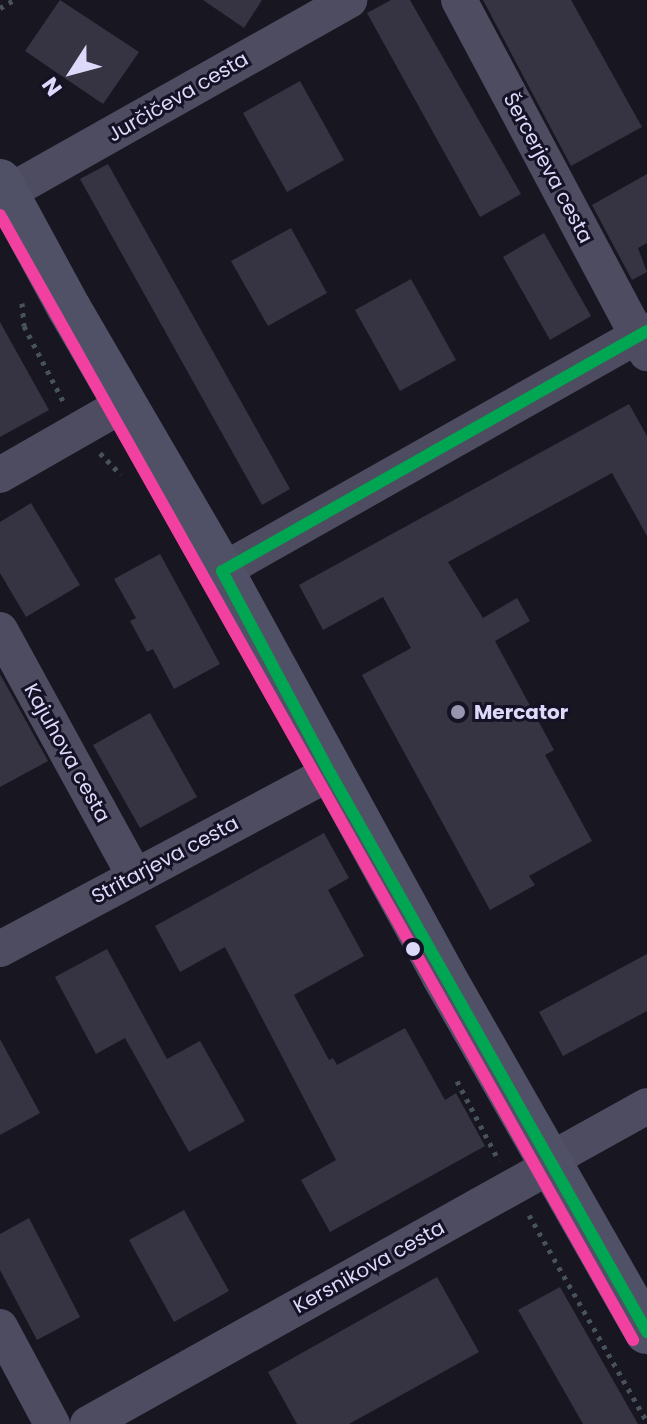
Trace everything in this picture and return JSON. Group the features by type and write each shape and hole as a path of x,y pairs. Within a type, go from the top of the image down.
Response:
{"main road":[{"path":"4,187 124,404 222,571 330,773 549,1164 647,1332"}],"street":[{"name":"Jurčičeva cesta","path":"4,187 349,0"},
{"name":"Šercerjeva cesta","path":"459,0 644,340"},
{"path":"222,571 644,340"},
{"path":"0,475 124,404"},
{"name":"Kajuhova cesta","path":"0,630 134,875"},
{"name":"Stritarjeva cesta","path":"0,949 330,773"},
{"name":"Kersnikova cesta","path":"88,1424 647,1106"},
{"path":"0,1327 52,1424"}],"path":[{"path":"0,8 10,1"}],"building":[{"path":"60,0 139,52 103,104 25,51"},
{"path":"203,0 262,0 244,28"},
{"path":"391,0 410,0 521,194 480,217 367,13"},
{"path":"483,0 571,0 642,127 571,166"},
{"path":"300,81 344,160 287,192 243,113"},
{"path":"108,164 290,489 262,505 80,179"},
{"path":"647,174 647,243 638,248 647,272 632,280 592,205"},
{"path":"291,228 327,293 268,326 231,261"},
{"path":"544,233 591,316 550,340 503,257"},
{"path":"411,279 456,360 400,391 355,310"},
{"path":"0,322 49,410 0,437"},
{"path":"629,404 647,436 647,536 612,473 448,562 483,618 517,598 530,621 495,641 554,750 545,755 592,841 529,876 535,885 490,910 362,675 411,648 383,597 323,630 299,585"},
{"path":"31,503 80,585 26,617 0,573 0,522"},
{"path":"160,554 220,664 174,689 153,649 147,652 130,621 136,618 114,579"},
{"path":"0,674 48,761 0,787"},
{"path":"150,713 197,797 140,828 93,745"},
{"path":"324,833 349,878 328,890 364,956 294,995 329,1060 333,1058 337,1065 405,1028 445,1100 456,1093 485,1146 330,1232 301,1180 336,1160 225,947 180,972 155,926"},
{"path":"107,949 167,1059 200,1041 245,1121 189,1152 125,1038 96,1054 55,977"},
{"path":"647,954 647,1011 563,1056 539,1012"},
{"path":"0,1039 40,1113 0,1135"},
{"path":"184,1210 229,1291 174,1322 129,1240"},
{"path":"29,1218 80,1317 37,1340 0,1270 0,1234"},
{"path":"437,1277 479,1352 349,1424 297,1424 268,1372"},
{"path":"560,1287 638,1424 583,1424 518,1310"}],"transit line":[{"path":"0,215 633,1340"},
{"path":"647,331 222,571 330,773 647,1332"}],"place":[{"name":"Mercator","path":"458,712"}]}
